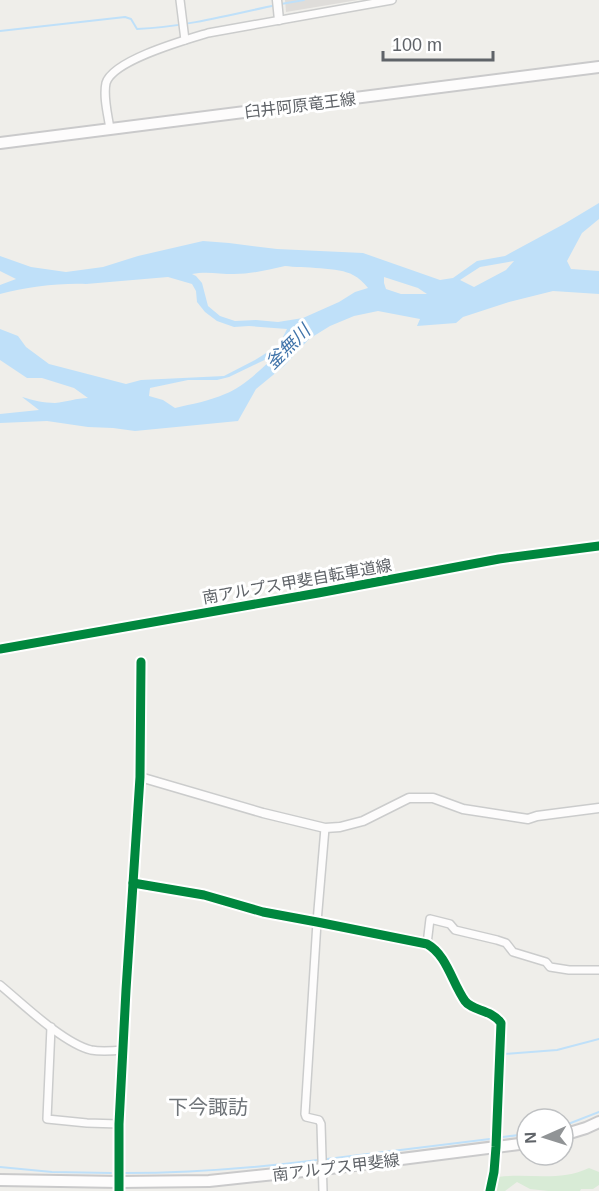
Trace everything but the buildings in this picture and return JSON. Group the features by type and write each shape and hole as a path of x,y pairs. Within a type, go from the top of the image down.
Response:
{"main road":[{"name":"臼井阿原竜王線","path":"0,143 599,67"},
{"path":"575,1131 599,1122"},
{"name":"南アルプス甲斐線","path":"0,1180 118,1186 208,1181 515,1145"}],"street":[{"path":"180,0 185,40"},
{"path":"277,0 279,20"},
{"path":"110,129 105,96 106,85 114,71 130,61 208,33 392,0"},
{"path":"118,1186 123,1050 141,777 141,662"},
{"path":"141,777 263,813 326,828 363,821 408,798 433,798 463,809 528,819 599,808"},
{"path":"323,1191 320,1120 306,1117 305,1114 317,922 326,828"},
{"path":"133,883 204,895 263,912 428,944 434,948 466,1003 496,1016 501,1023 496,1147 490,1191"},
{"path":"428,944 430,919 450,924 455,930 506,943 513,952 546,962 550,967 569,970 599,970"},
{"path":"0,986 73,1042 90,1049 123,1050"},
{"path":"51,1027 47,1119 119,1124"}],"shaded area":[{"path":"285,0 358,0 286,12"}],"green space":[{"path":"589,1168 599,1172 599,1185 593,1189 548,1191 530,1189 517,1182 505,1191 492,1191 498,1177 567,1175"}],"water":[{"name":"釜無川","path":"599,203 599,219 582,233 567,261 571,269 599,271 599,294 553,291 463,317 456,323 417,326 420,319 378,311 354,316 330,326 309,339 284,366 256,389 238,421 135,431 47,421 0,423 0,414 39,410 22,397 55,403 88,398 74,388 42,378 27,378 0,360 0,329 18,336 26,347 49,364 126,384 141,380 224,376 279,345 287,329 234,327 217,321 197,302 196,291 192,284 168,277 43,286 0,294 0,285 16,279 0,271 0,256 31,267 66,272 103,267 138,256 203,241 277,249 363,253 440,280 453,278 477,261 505,256","holes":["514,261 506,270 474,287 460,280 480,267","285,266 339,270 355,276 368,288 355,292 303,318 278,322 235,321 220,316 208,306 202,283 192,274 240,274","384,277 418,288 427,294 401,294 386,289","277,354 239,387 213,399 175,408 163,400 149,396 150,388 188,380 217,380 229,377"]}],"waterway":[{"path":"281,4 304,0"},
{"path":"0,31 125,17 131,19 137,29 155,28 207,20 276,5"},
{"path":"503,1054 557,1050 599,1039"},
{"path":"575,1121 599,1112"},
{"path":"503,1137 515,1136"},
{"path":"327,1159 490,1139"},
{"path":"125,1173 222,1170 318,1160"},
{"path":"0,1167 52,1172 111,1173"}],"cycle path":[{"name":"南アルプス甲斐自転車道線","path":"0,649 499,559 599,546"},
{"path":"119,1191 119,1124 140,777 141,662"},
{"path":"133,883 204,895 263,912 427,944 434,949 440,955 465,1001 472,1007 497,1018 501,1023 496,1147 490,1191"}],"district":[{"name":"下今諏訪","path":"208,1107"}]}
